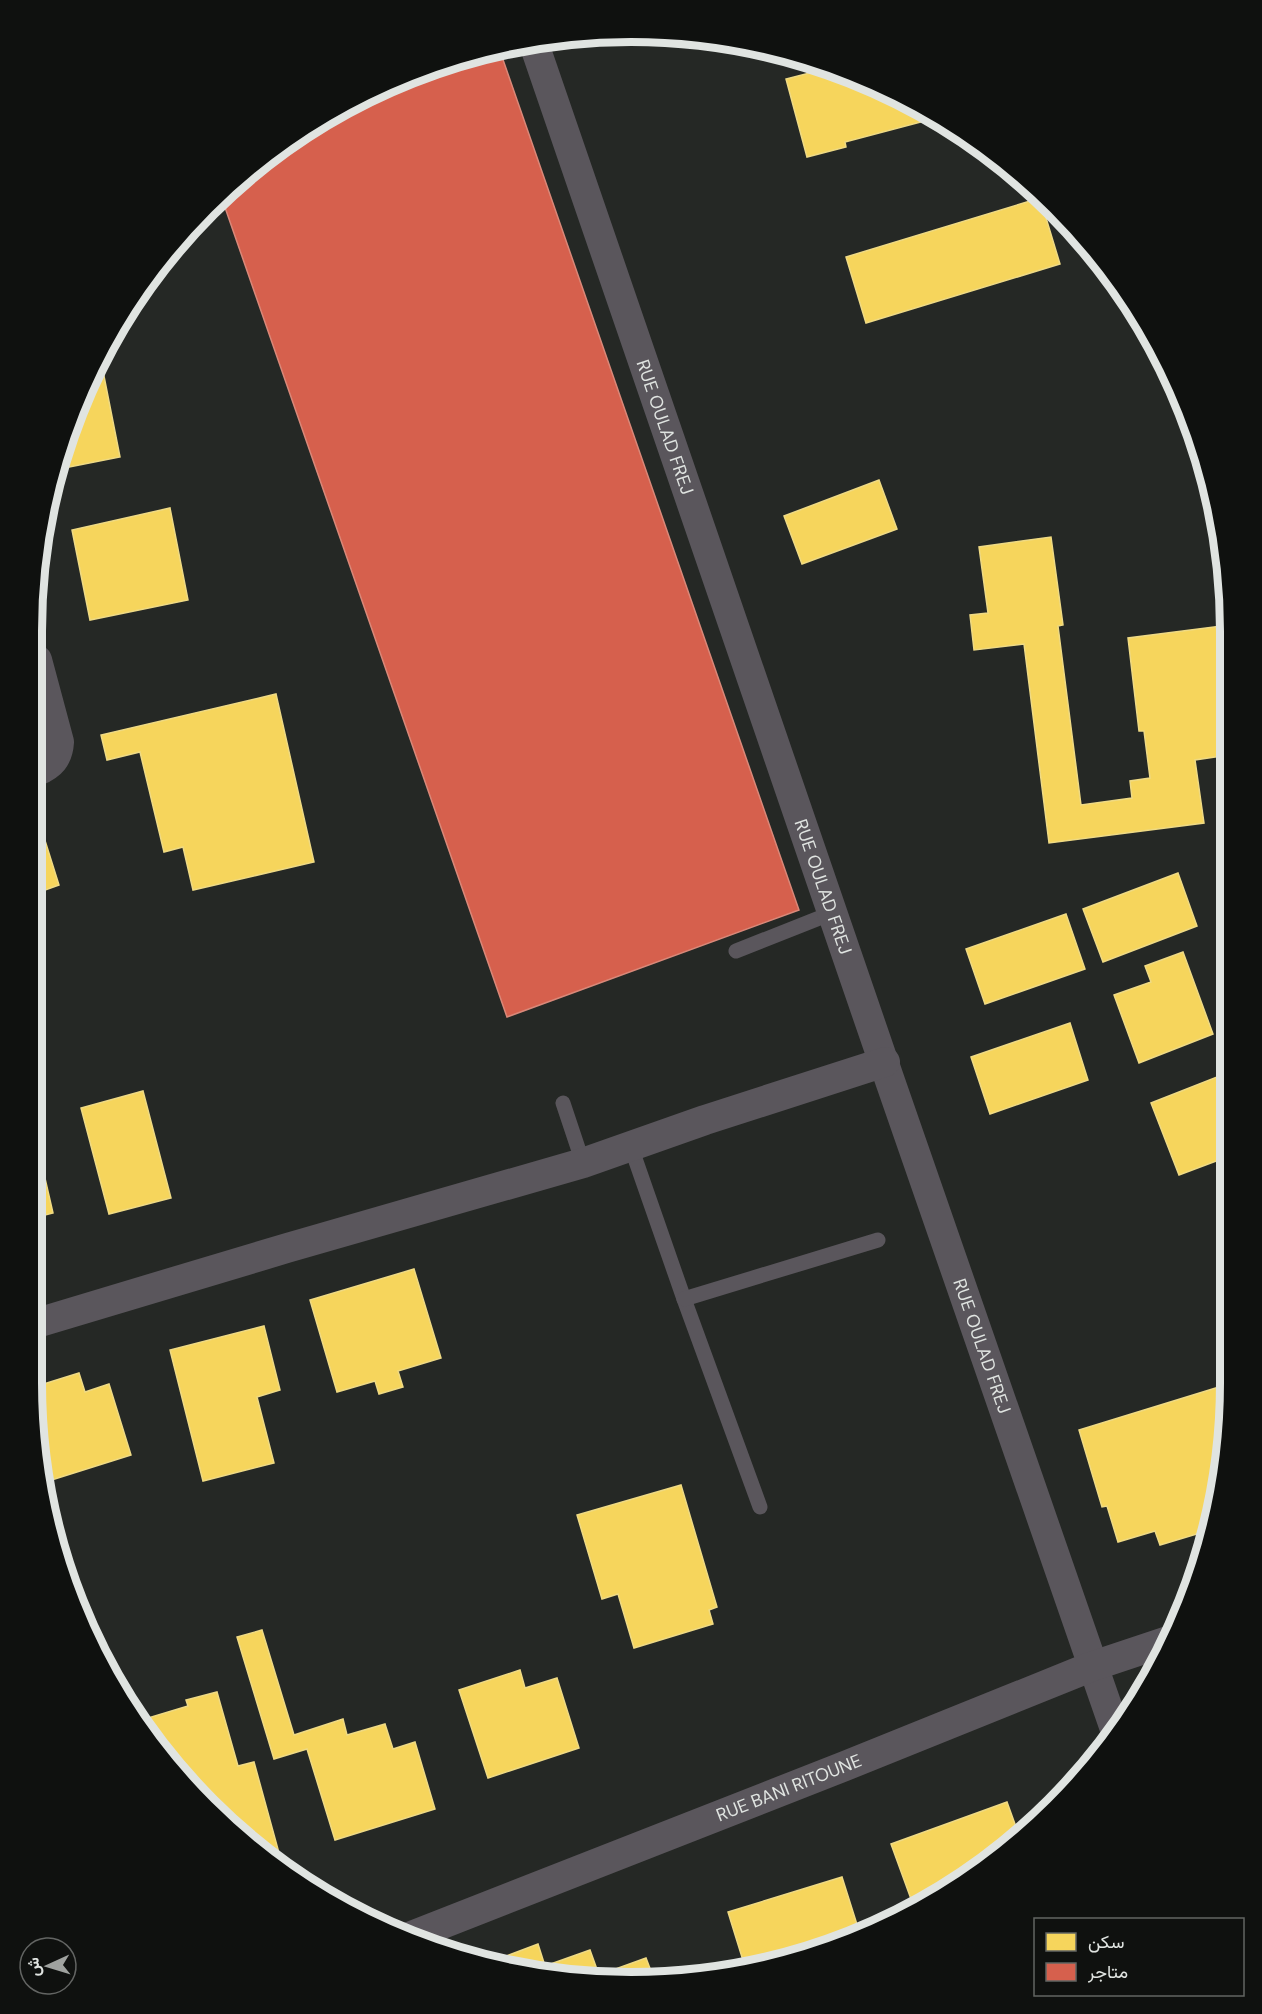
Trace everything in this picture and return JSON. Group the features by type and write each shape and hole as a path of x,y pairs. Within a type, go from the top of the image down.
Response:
{"street":[{"name":"RUE OULAD FREJ","path":"536,50 745,666 885,1062 1113,1722"},
{"path":"42,679 59,742 58,753 53,761 42,769"},
{"path":"42,1322 583,1163 885,1062"},
{"name":"RUE BANI RITOUNE","path":"420,1933 845,1766 1093,1665 1159,1644"}],"lane":[{"path":"736,951 832,913"},
{"path":"563,1103 583,1163"},
{"path":"631,1147 760,1507"},
{"path":"684,1299 878,1240"}],"building: سكن":[{"path":"815,72 820,73 892,103 926,121 845,142 846,147 807,157 786,79"},
{"path":"1032,200 1044,212 1060,264 866,323 846,257"},
{"path":"103,370 120,457 65,468 73,442"},
{"path":"879,480 897,529 802,564 784,516"},
{"path":"170,508 188,600 90,620 72,530"},
{"path":"1051,537 1063,625 1058,626 1081,805 1132,798 1130,781 1150,778 1144,731 1139,731 1128,638 1220,626 1220,756 1195,760 1204,823 1049,843 1024,644 974,650 970,615 988,613 979,547"},
{"path":"276,694 314,862 193,890 183,847 164,852 140,752 107,760 101,735"},
{"path":"42,831 59,885 42,891"},
{"path":"1178,873 1197,926 1103,962 1083,909"},
{"path":"1066,914 1085,969 985,1004 966,949"},
{"path":"1183,952 1213,1034 1139,1063 1114,995 1151,982 1145,966"},
{"path":"1070,1023 1088,1080 990,1114 971,1057"},
{"path":"1220,1076 1220,1160 1179,1175 1151,1103"},
{"path":"143,1091 171,1198 109,1214 81,1108"},
{"path":"44,1174 53,1213 42,1216 42,1175"},
{"path":"414,1269 441,1358 398,1371 403,1387 379,1394 375,1381 337,1392 310,1300"},
{"path":"264,1326 280,1390 257,1397 274,1463 203,1481 170,1350"},
{"path":"79,1373 85,1392 109,1384 131,1455 50,1480 43,1422 42,1384"},
{"path":"1219,1387 1219,1422 1215,1460 1201,1533 1160,1545 1155,1531 1118,1542 1107,1506 1102,1507 1079,1430"},
{"path":"681,1485 717,1607 709,1610 713,1624 634,1648 618,1594 602,1599 577,1515"},
{"path":"262,1630 294,1735 343,1719 347,1735 385,1724 393,1749 415,1742 435,1809 335,1840 307,1749 274,1759 237,1637"},
{"path":"520,1670 525,1688 557,1678 579,1748 488,1778 459,1690"},
{"path":"217,1692 238,1766 254,1762 279,1853 272,1850 243,1826 215,1799 188,1771 147,1718 188,1706 186,1700"},
{"path":"1007,1802 1016,1828 958,1873 912,1901 891,1844"},
{"path":"842,1877 858,1926 820,1941 743,1961 728,1912"},
{"path":"538,1944 545,1966 516,1961 502,1958"},
{"path":"590,1950 598,1971 546,1966"},
{"path":"646,1958 651,1971 609,1971"}],"building: متاجر":[{"path":"502,56 799,910 507,1017 224,206 272,164 304,141 389,95 450,71"}]}
